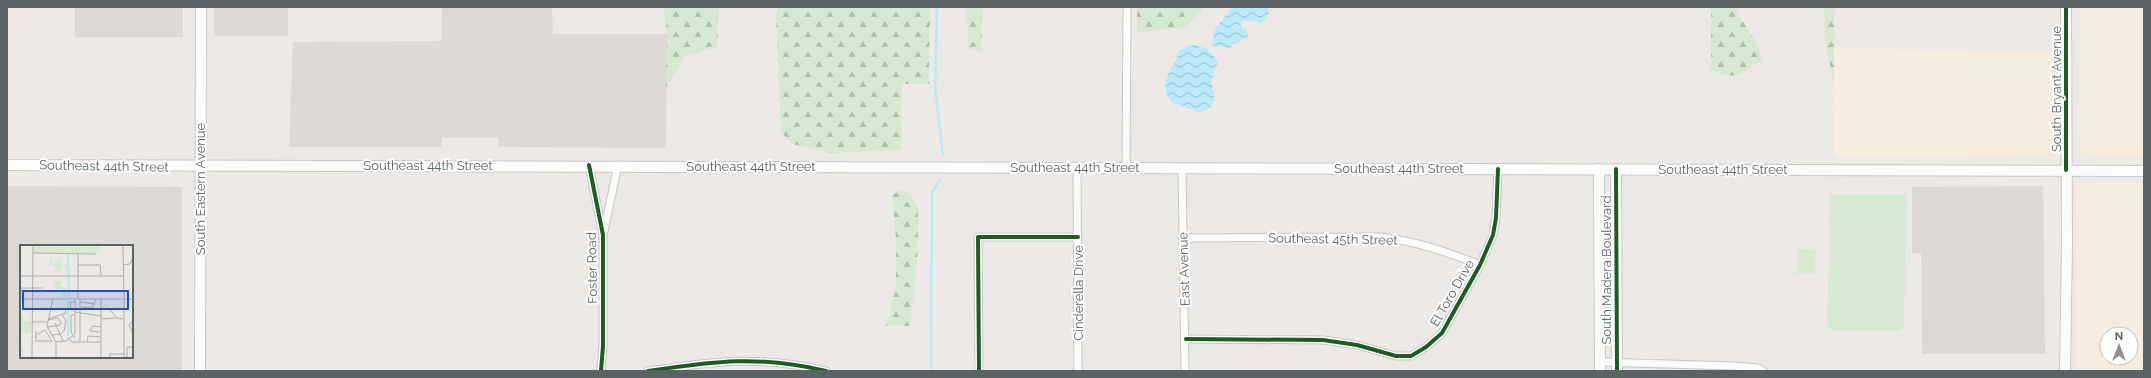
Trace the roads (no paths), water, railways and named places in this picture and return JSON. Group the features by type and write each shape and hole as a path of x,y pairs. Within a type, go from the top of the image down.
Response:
{"main road":[{"name":"South Eastern Avenue","path":"200,371 201,7"},
{"name":"South Bryant Avenue","path":"2065,371 2066,7"},
{"name":"Southeast 44th Street","path":"7,164 200,166 618,165 1077,168 2144,170"},
{"name":"South Madera Boulevard","path":"1599,169 1600,366"},
{"name":"South Madera Boulevard","path":"1616,169 1617,367"}],"street":[{"path":"1126,168 1127,7"},
{"name":"Foster Road","path":"589,165 603,235 603,346 601,371"},
{"name":"Foster Road","path":"603,235 618,165"},
{"name":"Cinderella Drive","path":"1077,168 1078,371"},
{"name":"East Avenue","path":"1182,168 1182,238 1186,340 1185,371"},
{"name":"El Toro Drive","path":"1186,340 1323,340 1357,345 1396,356 1411,356 1426,347 1442,333 1480,265 1493,236 1496,218 1498,169"},
{"path":"979,371 978,237 1078,237"},
{"name":"Southeast 45th Street","path":"1182,238 1380,237 1398,239 1440,249 1480,265"},
{"path":"648,371 712,362 740,360 794,363 826,371"},
{"path":"1600,366 1733,366 1758,368 1763,371"}],"water":[{"path":"1233,7 1268,7 1269,14 1261,23 1245,20 1241,23 1241,27 1247,30 1248,39 1243,38 1239,42 1230,45 1233,48 1212,46 1215,29"},
{"path":"1193,45 1206,48 1218,61 1211,82 1215,100 1209,109 1201,113 1171,102 1167,95 1166,88 1168,75 1181,49"}],"waterway":[{"path":"937,7 935,85 943,155"},
{"path":"931,371 932,192 940,180"}]}
